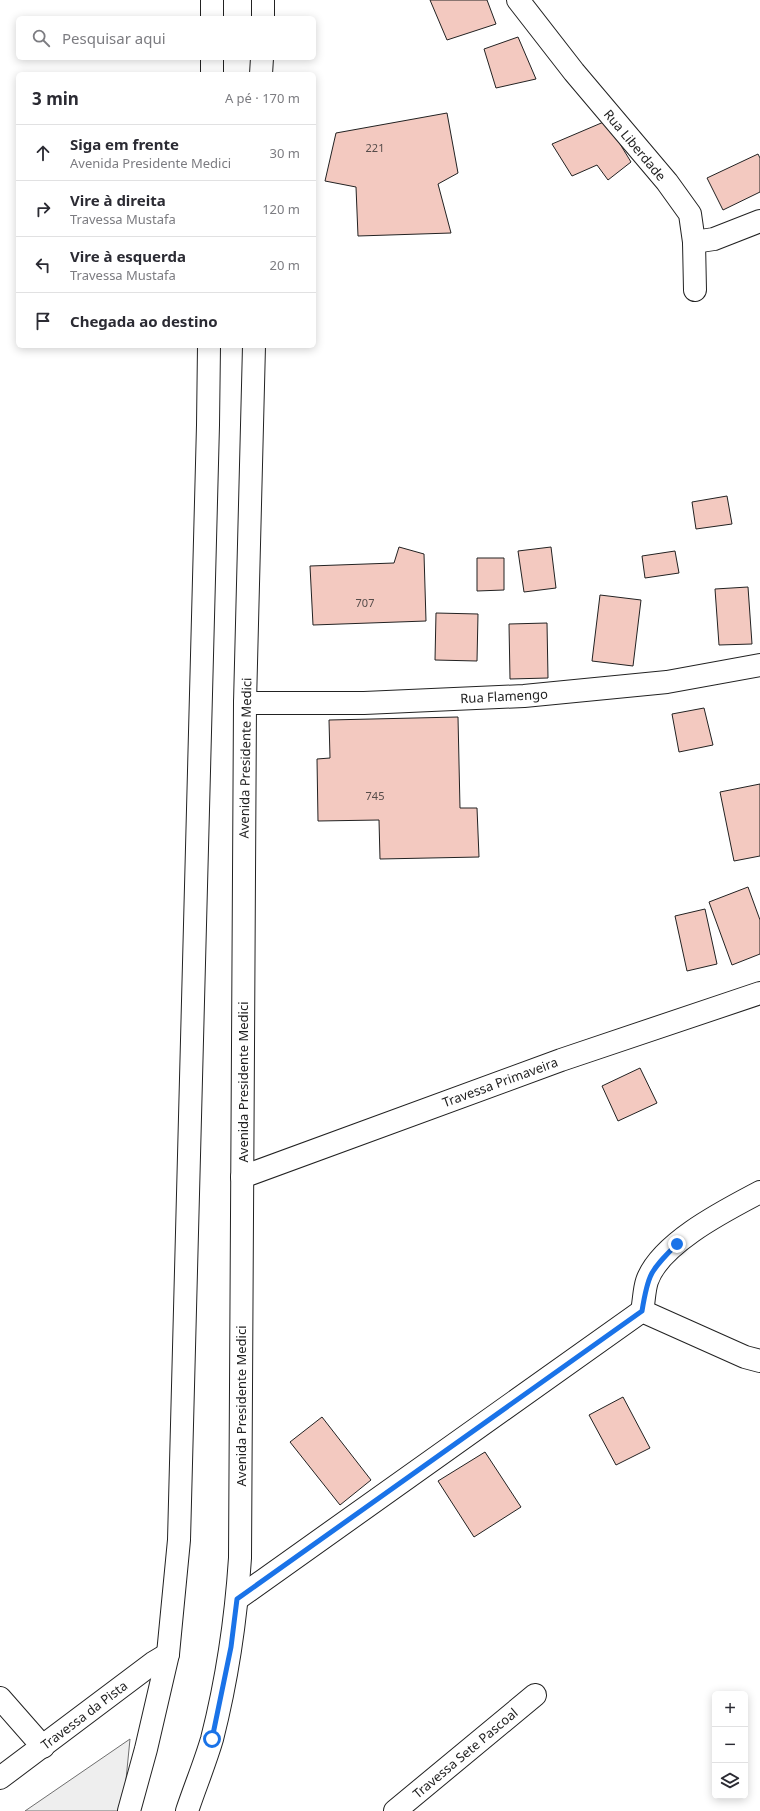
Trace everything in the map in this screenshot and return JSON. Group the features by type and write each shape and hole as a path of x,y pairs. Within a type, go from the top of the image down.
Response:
{"main road":[{"path":"212,0 212,16"},
{"path":"262,16 263,0"},
{"name":"Rua Liberdade","path":"518,0 574,72 667,182 692,218 695,290"},
{"path":"212,60 212,72"},
{"path":"261,72 262,60"},
{"path":"694,242 714,239 760,221"},
{"path":"129,1811 146,1749 168,1654 178,1540 208,441 209,348"},
{"name":"Avenida Presidente Medici","path":"187,1811 212,1739 231,1647 240,1558 246,703 254,348"},
{"name":"Rua Flamengo","path":"246,703 364,703 524,696 667,682 760,665"},
{"name":"Travessa Primaveira","path":"242,1177 560,1060 760,993"},
{"path":"237,1599 642,1311 647,1281 656,1265 677,1244 707,1220 760,1192"},
{"path":"642,1311 745,1357 760,1361"},
{"name":"Travessa da Pista","path":"0,1778 43,1747 152,1663 168,1654"},
{"name":"Travessa Sete Pascoal","path":"395,1811 534,1695"},
{"path":"0,1698 43,1747"}],"shaded area":[{"path":"130,1739 125,1790 118,1811 25,1811"}],"building":[{"path":"430,0 487,0 496,24 447,40"},
{"path":"518,37 536,79 496,88 484,49"},
{"path":"447,113 458,173 438,184 451,233 358,236 356,187 325,181 336,133"},
{"path":"606,121 631,162 608,180 597,165 572,176 552,144"},
{"path":"758,154 760,158 760,192 723,210 707,178"},
{"path":"727,496 732,524 696,529 692,502"},
{"path":"399,547 424,554 426,621 313,625 310,566 394,563"},
{"path":"551,547 556,588 524,592 518,551"},
{"path":"675,551 679,573 645,578 642,556"},
{"path":"477,558 504,558 504,590 477,591"},
{"path":"748,587 752,644 719,645 715,589"},
{"path":"600,595 641,600 633,666 592,661"},
{"path":"436,613 478,614 477,661 435,660"},
{"path":"547,623 548,678 510,679 509,624"},
{"path":"704,708 713,745 679,752 672,714"},
{"path":"458,717 460,808 477,808 479,857 380,859 379,820 318,821 317,759 330,758 329,720"},
{"path":"760,784 760,856 734,861 720,792"},
{"path":"748,887 760,920 760,954 732,965 709,902"},
{"path":"705,909 717,964 687,971 675,916"},
{"path":"640,1068 657,1103 618,1121 602,1086"},
{"path":"623,1397 650,1448 616,1465 589,1415"},
{"path":"322,1417 371,1480 340,1505 290,1442"},
{"path":"485,1452 521,1507 474,1537 438,1481"}],"route":[{"path":"212,1739 231,1647 237,1599 642,1311 647,1281 656,1265 677,1244"}]}
